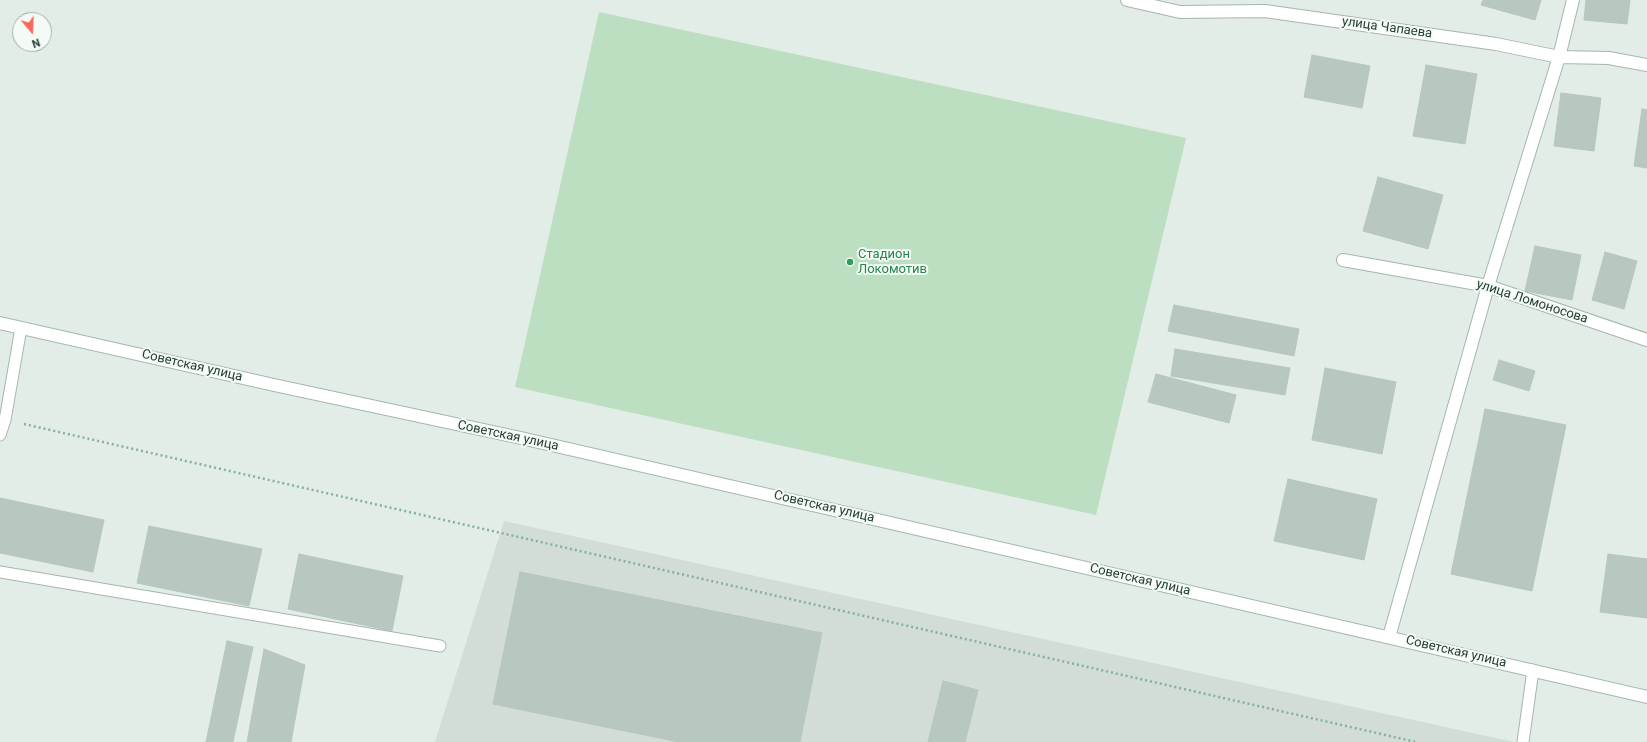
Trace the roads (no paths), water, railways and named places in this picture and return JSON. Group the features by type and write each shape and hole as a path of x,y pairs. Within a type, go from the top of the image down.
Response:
{"main road":[{"name":"улица Чапаева","path":"1127,0 1180,12 1266,11 1496,44 1559,57 1609,58 1647,65"},
{"path":"1389,637 1488,286 1559,57 1574,0"},
{"name":"улица Ломоносова","path":"1343,260 1488,286 1647,340"},
{"name":"Советская улица","path":"0,323 282,387 528,440 1647,697"}],"lane":[{"path":"0,435 5,420 21,328"},
{"path":"0,572 440,646"},
{"path":"1523,742 1533,670"}],"place":[{"name":"Стадион Локомотив","path":"850,262"}]}
